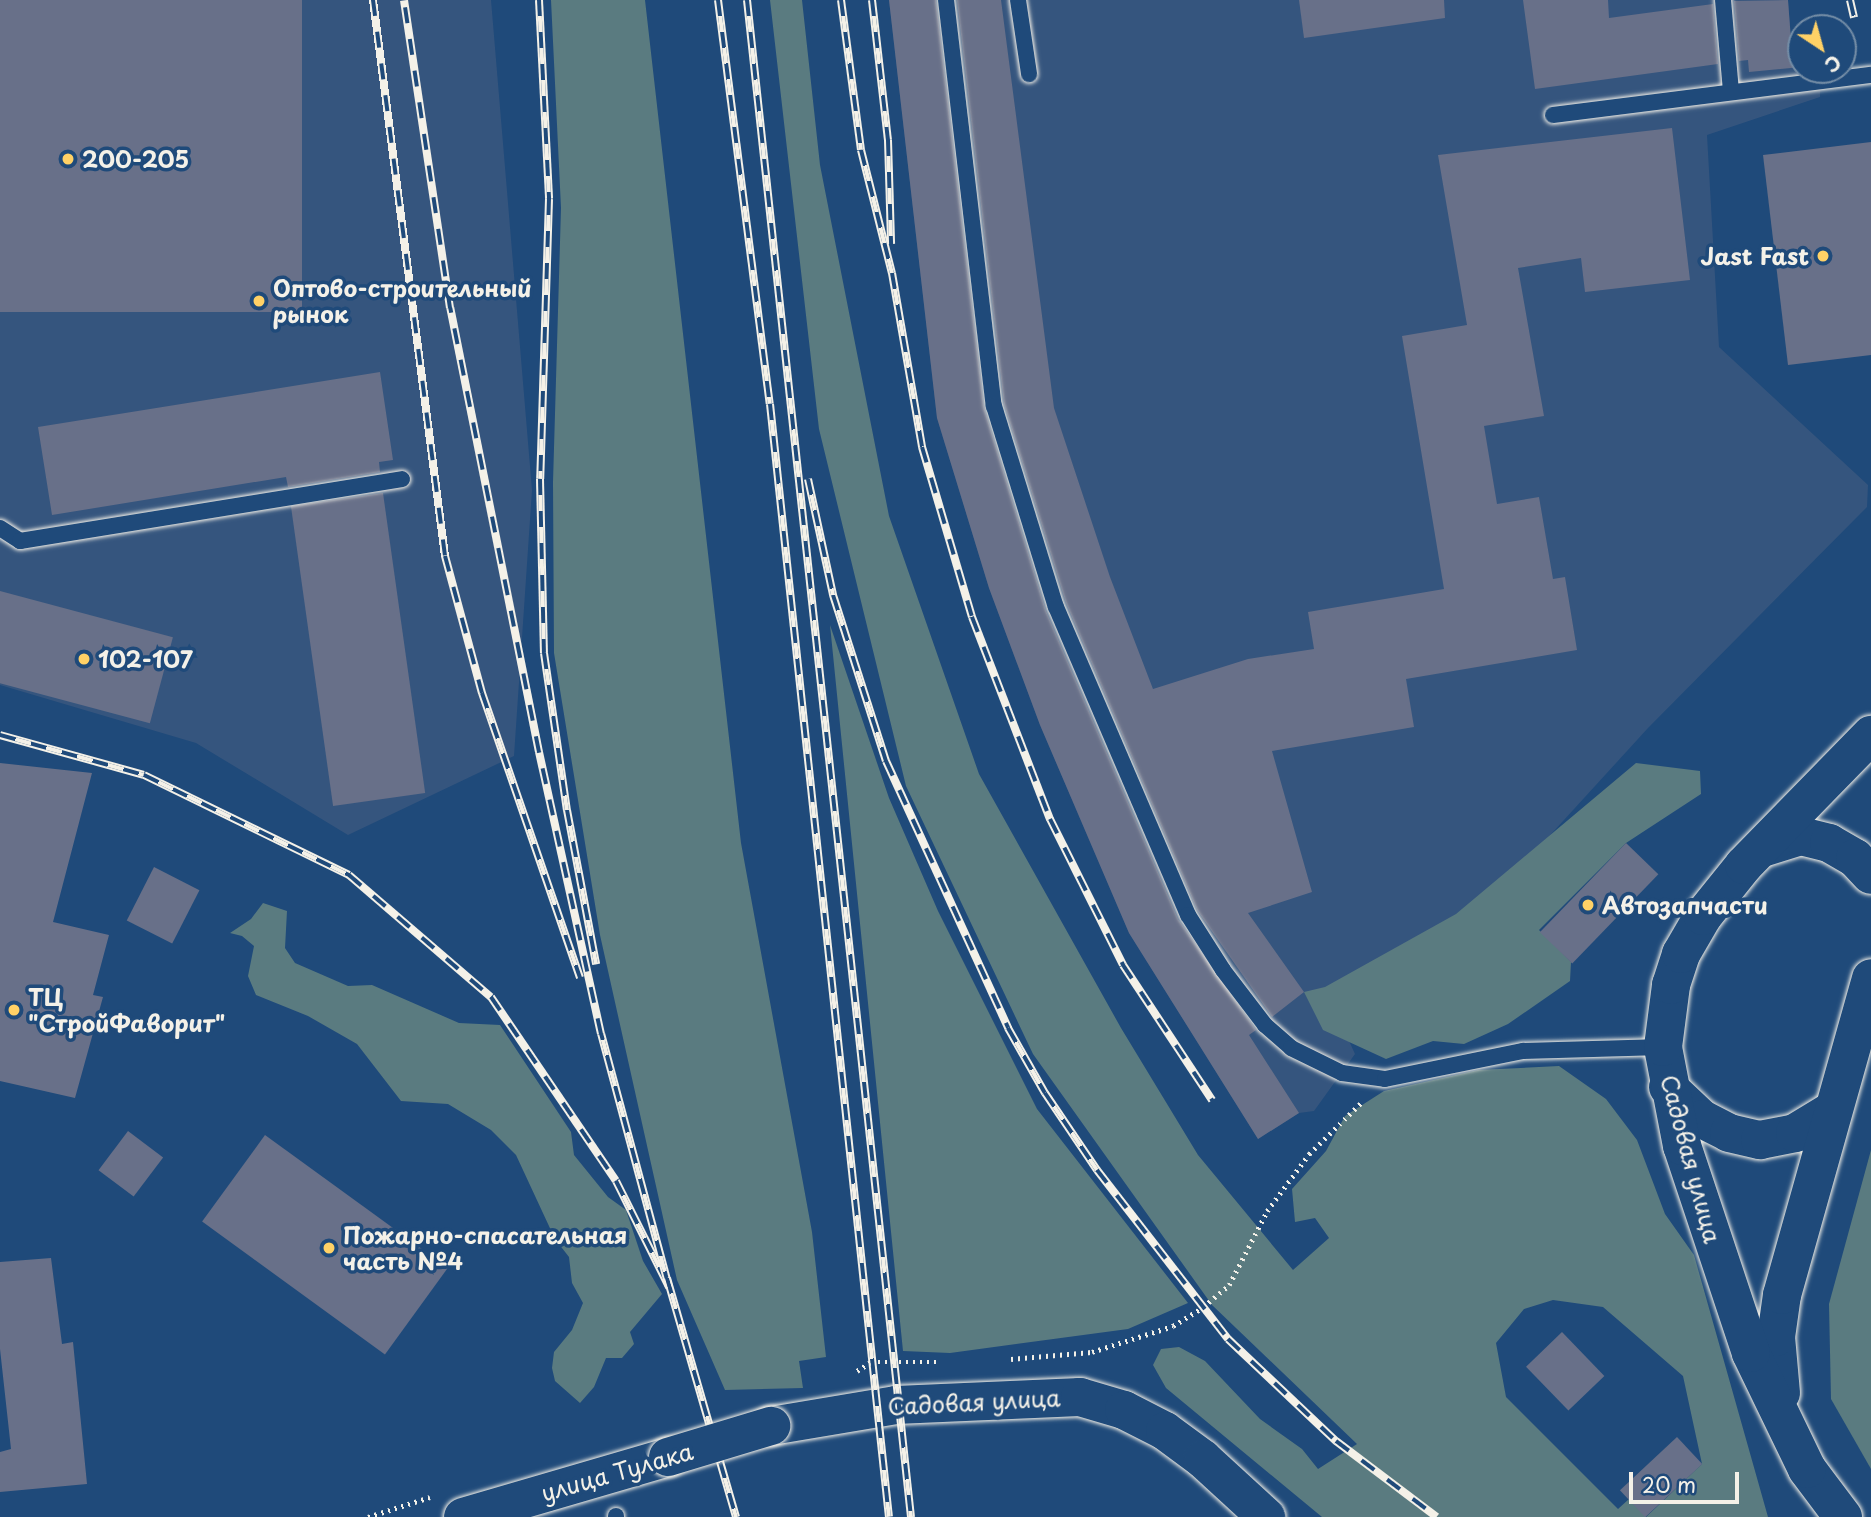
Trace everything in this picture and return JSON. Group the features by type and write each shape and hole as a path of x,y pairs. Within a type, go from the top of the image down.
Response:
{"street":[{"name":"Садовая улица","path":"1843,1517 1788,1433 1751,1353 1703,1216 1668,1087 1663,1047 1671,985 1681,954 1703,916 1762,848 1871,735"},
{"path":"1762,848 1801,836 1829,843 1855,858 1871,875"},
{"name":"Садовая улица","path":"1788,1433 1776,1337 1780,1305 1831,1111 1871,978"},
{"path":"1668,1087 1702,1119 1730,1133 1760,1140 1795,1133 1831,1111"},
{"name":"Садовая улица","path":"771,1426 897,1405 1080,1396 1124,1410 1165,1431 1203,1459 1266,1517"},
{"name":"улица Тулака","path":"463,1517 771,1426"}],"lane":[{"path":"946,0 994,406 1056,607 1188,915 1223,970 1265,1025 1292,1048 1342,1073 1385,1079 1523,1051 1663,1047"},
{"path":"1018,0 1029,74"},
{"path":"1723,0 1731,90"},
{"path":"1553,115 1731,90 1871,75"},
{"path":"0,528 20,541 402,479"}],"path":[{"path":"998,1360 1092,1352 1173,1326 1203,1307 1229,1285 1267,1211 1309,1154 1385,1079"},
{"path":"846,1378 871,1362 945,1362"}],"shaded area":[{"name":"Оптово-строительный рынок","path":"0,0 491,0 532,490 514,756 348,835 196,743 0,685"},
{"path":"889,0 1788,0 1787,84 1820,84 1820,97 1707,135 1719,347 1868,485 1867,507 1648,728 1397,1003 1325,988 1355,1054 1314,1111 1299,1113 1258,1139 1129,933 1040,725 989,588 937,418"}],"green space":[{"path":"551,0 645,0 741,843 812,1232 826,1357 799,1361 803,1388 725,1390 677,1280 600,935 554,653 553,482 561,208"},
{"path":"770,0 802,0 820,165 889,516 979,774 1121,1028 1198,1155 1293,1270 1329,1238 1315,1218 1295,1222 1292,1189 1326,1151 1345,1116 1384,1091 1478,1070 1559,1066 1606,1099 1637,1140 1665,1214 1694,1255 1768,1517 1646,1517 1322,1517 1166,1388 1153,1365 1161,1349 1179,1347 1205,1361 1260,1419 1302,1449 1318,1469 1357,1444 1212,1305 1033,1054 906,786 819,429","holes":["1553,1300 1603,1307 1683,1376 1702,1464 1646,1517 1629,1499 1618,1509 1506,1397 1496,1343 1524,1309"]},
{"path":"830,625 889,798 938,911 1037,1109 1188,1303 1128,1329 950,1353 903,1351"},
{"path":"1636,763 1700,771 1701,794 1626,843 1539,930 1571,962 1570,981 1508,1024 1464,1044 1433,1041 1386,1059 1323,1030 1304,992 1325,987 1456,914"},
{"path":"263,903 287,911 285,948 295,963 348,986 372,985 459,1023 500,1025 571,1132 574,1155 608,1197 626,1210 643,1261 662,1294 630,1332 634,1344 622,1358 606,1358 594,1387 580,1403 555,1381 552,1368 554,1352 572,1330 583,1303 572,1283 569,1257 555,1239 516,1155 491,1130 448,1104 401,1101 357,1044 308,1016 256,995 248,976 254,946 242,936 230,933 251,919"},
{"path":"1871,1150 1871,1469 1831,1399 1829,1304"}],"building":[{"path":"0,0 302,0 302,312 0,312"},
{"path":"889,0 936,0 984,407 1046,611 1178,919 1256,1030 1249,1035 1299,1113 1258,1139 1129,933 1040,725 989,588 937,418"},
{"path":"957,0 1001,0 1054,408 1110,577 1153,689 1248,659 1314,649 1308,612 1444,589 1402,336 1467,325 1438,155 1672,128 1690,280 1585,292 1581,258 1518,268 1544,416 1484,426 1497,504 1539,497 1553,579 1565,577 1577,650 1406,679 1414,727 1272,751 1312,892 1248,913 1304,992 1272,1017 1197,910 1066,603 1004,404"},
{"path":"1299,0 1444,0 1445,18 1304,38"},
{"path":"1523,0 1608,0 1609,18 1713,4 1718,64 1535,89"},
{"path":"1788,0 1787,68 1749,72 1748,60 1739,61 1734,1"},
{"name":"Jast Fast","path":"1871,142 1871,355 1788,365 1763,155"},
{"path":"380,372 393,460 379,462 380,472 288,487 286,477 52,515 38,427"},
{"path":"383,493 425,793 333,806 291,506"},
{"name":"102-107","path":"0,591 173,637 150,723 0,683"},
{"path":"0,763 92,773 53,922 109,935 93,995 103,997 75,1098 0,1081"},
{"path":"1626,843 1658,874 1572,963 1540,932"},
{"path":"154,867 199,890 172,944 127,920"},
{"path":"128,1131 163,1157 134,1197 99,1170"},
{"name":"Пожарно-спасательная часть №4","path":"265,1135 448,1268 385,1354 202,1222"},
{"path":"51,1258 62,1344 73,1342 87,1484 0,1492 0,1452 11,1449 0,1349 0,1262"},
{"path":"1562,1332 1604,1376 1568,1411 1526,1367"},
{"path":"1677,1437 1702,1464 1645,1517 1620,1490"}],"railway":[{"path":"373,0 445,556 482,693 580,978"},
{"path":"0,735 144,775 349,875 491,997 616,1181 669,1287 601,1034 539,752 450,308 404,0"},
{"path":"539,0 549,199 540,479 544,653 567,810 596,964"},
{"path":"718,0 770,404 889,1517"},
{"path":"747,0 911,1517"},
{"path":"841,0 861,150 892,273 922,447 972,617 1050,819 1123,965 1212,1100"},
{"path":"872,0 888,140 891,244"},
{"path":"1850,0 1853,14"},
{"path":"808,479 833,595 886,761 1008,1028 1045,1093 1097,1170 1228,1339 1336,1441 1437,1517"},
{"path":"667,1278 736,1517"}],"place":[{"name":"200-205","path":"68,159"},
{"name":"Jast Fast","path":"1823,256"},
{"name":"Оптово-строительный рынок","path":"259,301"},
{"name":"102-107","path":"84,659"},
{"name":"Автозапчасти","path":"1588,905"},
{"name":"ТЦ \"СтройФаворит\"","path":"14,1010"},
{"name":"Пожарно-спасательная часть №4","path":"329,1248"}]}
